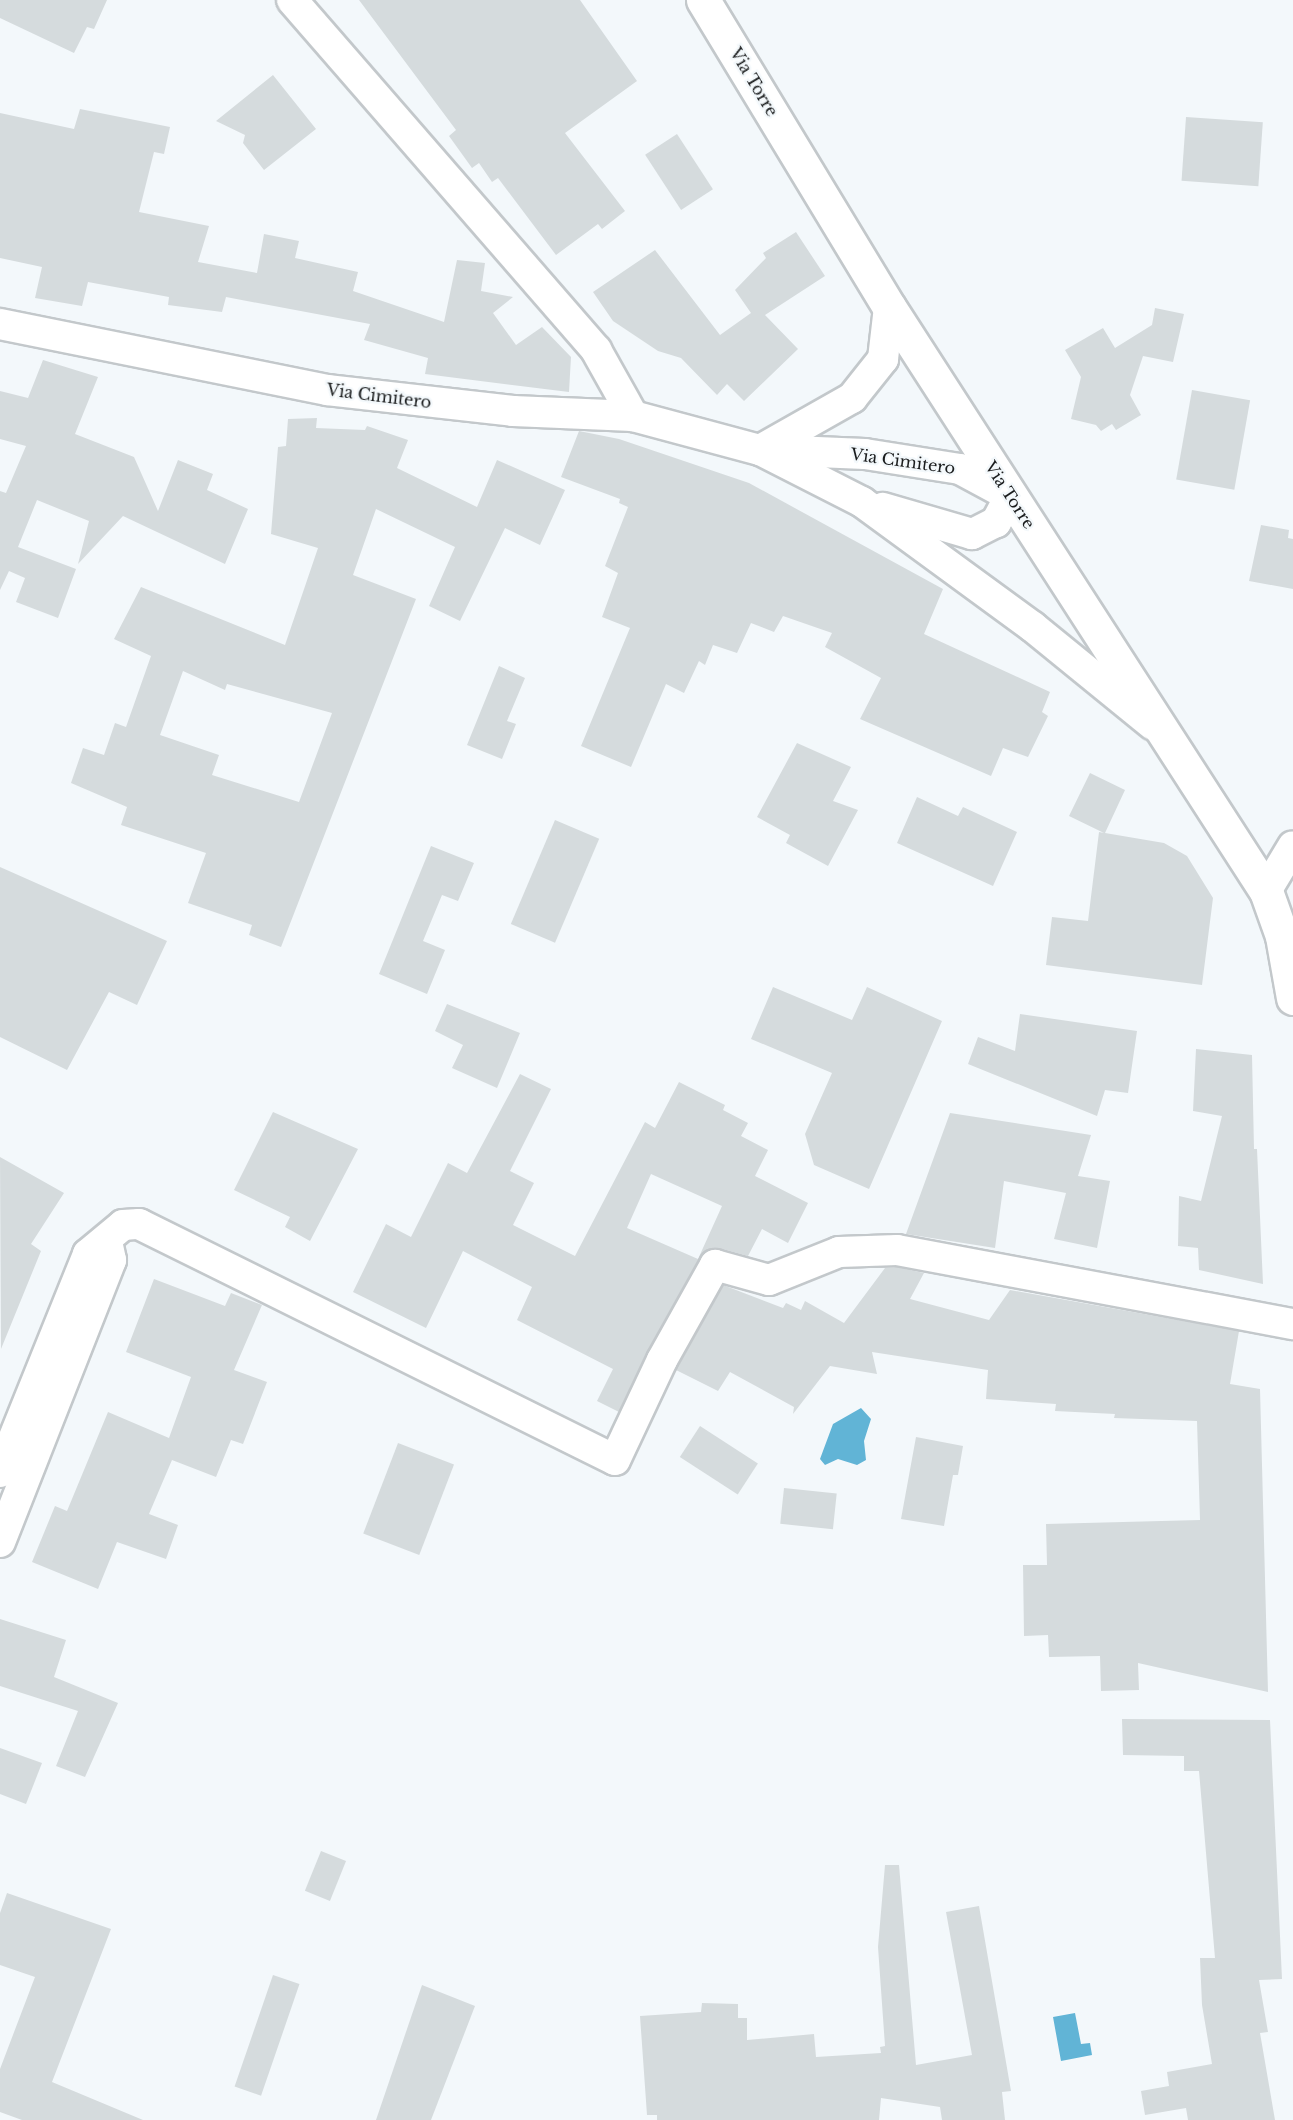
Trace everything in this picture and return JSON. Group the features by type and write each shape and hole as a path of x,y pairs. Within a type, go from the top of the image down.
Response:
{"main road":[{"name":"Via Torre","path":"704,0 889,307 1161,732 1266,891 1282,936 1293,998"}],"street":[{"path":"292,0 596,350 633,416"},
{"path":"760,450 852,398 883,359 889,307"},
{"name":"Via Cimitero","path":"0,324 327,390 513,411 633,416 760,450 862,502 1034,627 1161,732"},
{"name":"Via Cimitero","path":"760,450 865,454 960,469 1010,496 996,522 972,534 862,502"},
{"path":"1266,891 1293,846"},
{"path":"0,1472 88,1254 107,1241 112,1230 139,1224 615,1460 662,1360 715,1265 769,1280 839,1252 897,1250 1293,1324"},
{"path":"0,1542 111,1260 107,1241"}],"water":[{"path":"861,1408 871,1419 864,1441 866,1460 857,1465 838,1459 825,1465 820,1459 833,1424"},
{"path":"1075,2013 1081,2044 1090,2043 1092,2055 1061,2061 1053,2017"}],"building":[{"path":"0,0 107,0 94,29 87,27 74,53 0,18"},
{"path":"359,0 580,0 637,81 565,133 625,211 602,229 598,224 556,255 498,178 492,182 479,163 472,168 449,136 456,130"},
{"path":"273,75 316,129 264,170 243,143 245,135 216,121"},
{"path":"80,109 170,127 164,154 154,152 139,212 209,226 198,262 257,273 264,234 299,241 295,258 358,272 353,291 444,322 457,260 485,263 481,291 513,297 493,313 516,345 542,327 571,357 569,392 425,374 428,358 364,340 370,324 226,297 222,312 168,305 169,297 88,282 82,306 35,298 42,267 0,258 0,113 74,129"},
{"path":"1186,117 1263,122 1258,186 1182,181"},
{"path":"677,134 713,189 681,210 645,155"},
{"path":"796,232 825,276 765,315 798,349 744,401 727,384 717,395 681,358 658,351 613,321 593,292 655,250 720,335 751,313 735,290 766,258 763,253"},
{"path":"1155,308 1184,314 1173,362 1143,356 1130,395 1141,415 1116,430 1112,424 1101,431 1096,425 1071,419 1081,377 1065,350 1103,328 1115,348 1152,325"},
{"path":"43,360 98,377 75,434 134,457 158,511 178,460 213,474 207,490 248,509 225,564 123,516 78,564 89,521 37,500 18,547 76,569 58,618 16,602 25,578 9,571 0,590 0,491 6,493 26,446 0,439 0,391 28,398"},
{"path":"1192,390 1250,400 1234,490 1176,480"},
{"path":"317,418 316,428 365,430 367,426 408,440 397,468 477,507 497,460 565,490 540,545 505,528 460,621 429,606 455,547 376,509 353,575 416,599 281,947 249,935 252,925 188,903 206,853 121,825 127,807 71,783 83,748 104,755 115,723 126,727 151,656 114,639 141,587 285,645 318,548 271,534 278,447 286,446 288,419","holes":["183,671 225,690 227,684 332,713 299,802 212,775 219,755 160,735"]},
{"path":"579,431 619,439 749,483 943,589 924,634 1050,692 1042,712 1048,716 1028,757 1003,748 991,776 860,719 881,678 825,647 832,633 783,616 774,632 751,623 737,653 713,645 705,665 699,661 684,693 666,684 631,767 581,746 630,628 602,617 618,573 605,566 628,507 619,503 620,499 561,477"},
{"path":"1261,525 1289,530 1288,538 1293,539 1293,589 1249,581"},
{"path":"499,666 525,678 507,721 516,724 502,759 467,745"},
{"path":"797,743 851,767 833,801 858,810 828,866 786,843 790,835 757,817"},
{"path":"1090,773 1125,790 1105,833 1164,843 1187,856 1213,898 1202,985 1046,965 1052,917 1088,921 1099,832 1104,833 1069,816"},
{"path":"917,797 958,816 963,807 1017,832 993,886 897,843"},
{"path":"555,820 599,839 555,943 511,924"},
{"path":"431,846 474,863 458,901 442,895 423,941 445,950 427,994 379,974"},
{"path":"0,867 167,941 137,1005 109,992 67,1070 0,1037"},
{"path":"773,987 852,1020 867,987 942,1021 869,1189 814,1165 805,1134 832,1073 751,1039"},
{"path":"447,1004 520,1033 497,1088 452,1068 463,1045 435,1031"},
{"path":"1020,1014 1137,1031 1128,1093 1105,1090 1097,1116 968,1064 978,1037 1015,1051"},
{"path":"1196,1049 1252,1055 1254,1149 1257,1149 1263,1284 1199,1270 1198,1248 1178,1246 1179,1196 1201,1201 1222,1116 1193,1111"},
{"path":"520,1074 551,1089 510,1171 534,1183 513,1225 575,1256 645,1122 655,1128 679,1082 725,1105 723,1110 748,1123 741,1136 768,1150 755,1176 808,1203 788,1243 762,1229 748,1256 719,1248 705,1251 647,1352 619,1412 597,1401 613,1369 517,1320 532,1287 463,1251 426,1328 353,1292 386,1224 411,1237 448,1163 467,1173","holes":["651,1174 722,1206 698,1259 627,1228"]},
{"path":"273,1112 358,1149 310,1241 285,1227 290,1217 234,1190"},
{"path":"950,1113 1091,1135 1078,1176 1110,1181 1097,1248 1054,1239 1066,1193 1004,1181 995,1248 906,1234"},
{"path":"0,1157 64,1193 31,1244 41,1251 1,1349"},
{"path":"896,1267 924,1273 910,1299 989,1320 1010,1290 1239,1331 1230,1384 1260,1389 1268,1692 1138,1663 1139,1690 1101,1691 1100,1656 1049,1657 1048,1635 1024,1636 1023,1565 1047,1565 1046,1524 1200,1520 1197,1421 1114,1418 1115,1414 1055,1411 1056,1404 986,1399 988,1370 872,1352 877,1374 830,1366 793,1414 794,1407 730,1372 718,1391 676,1370 723,1285 783,1308 786,1303 801,1310 805,1301 844,1323 885,1268"},
{"path":"154,1279 225,1306 231,1293 262,1305 234,1370 267,1382 243,1444 231,1440 216,1477 172,1460 149,1514 178,1525 166,1559 117,1542 98,1589 32,1562 55,1506 67,1511 108,1412 169,1438 191,1377 126,1352"},
{"path":"700,1426 758,1464 738,1495 680,1457"},
{"path":"916,1437 963,1446 958,1475 953,1475 944,1526 901,1519"},
{"path":"398,1443 454,1465 419,1555 363,1534"},
{"path":"784,1488 837,1494 833,1529 780,1524"},
{"path":"0,1619 66,1640 54,1677 118,1703 85,1777 56,1766 78,1711 0,1686"},
{"path":"1122,1719 1270,1720 1282,1979 1259,1980 1268,2032 1260,2033 1275,2120 1188,2120 1186,2108 1145,2115 1141,2091 1169,2086 1167,2072 1212,2064 1202,2005 1200,1958 1215,1958 1199,1771 1184,1771 1184,1756 1123,1755"},
{"path":"0,1748 42,1763 26,1804 0,1794"},
{"path":"321,1851 346,1861 330,1901 305,1891"},
{"path":"885,1865 899,1865 916,2065 972,2055 946,1912 979,1906 1011,2091 1002,2092 1005,2120 942,2120 940,2107 881,2098 879,2120 657,2120 657,2115 647,2115 640,2016 701,2012 702,2003 738,2004 738,2018 747,2018 747,2040 814,2034 816,2057 881,2053 880,2047 885,2046 878,1947"},
{"path":"7,1893 111,1929 52,2082 143,2120 22,2120 0,2112 0,2069 35,1977 0,1965 0,1913"},
{"path":"273,1975 299,1984 261,2096 235,2087"},
{"path":"422,1985 475,2006 431,2120 376,2120"}]}
